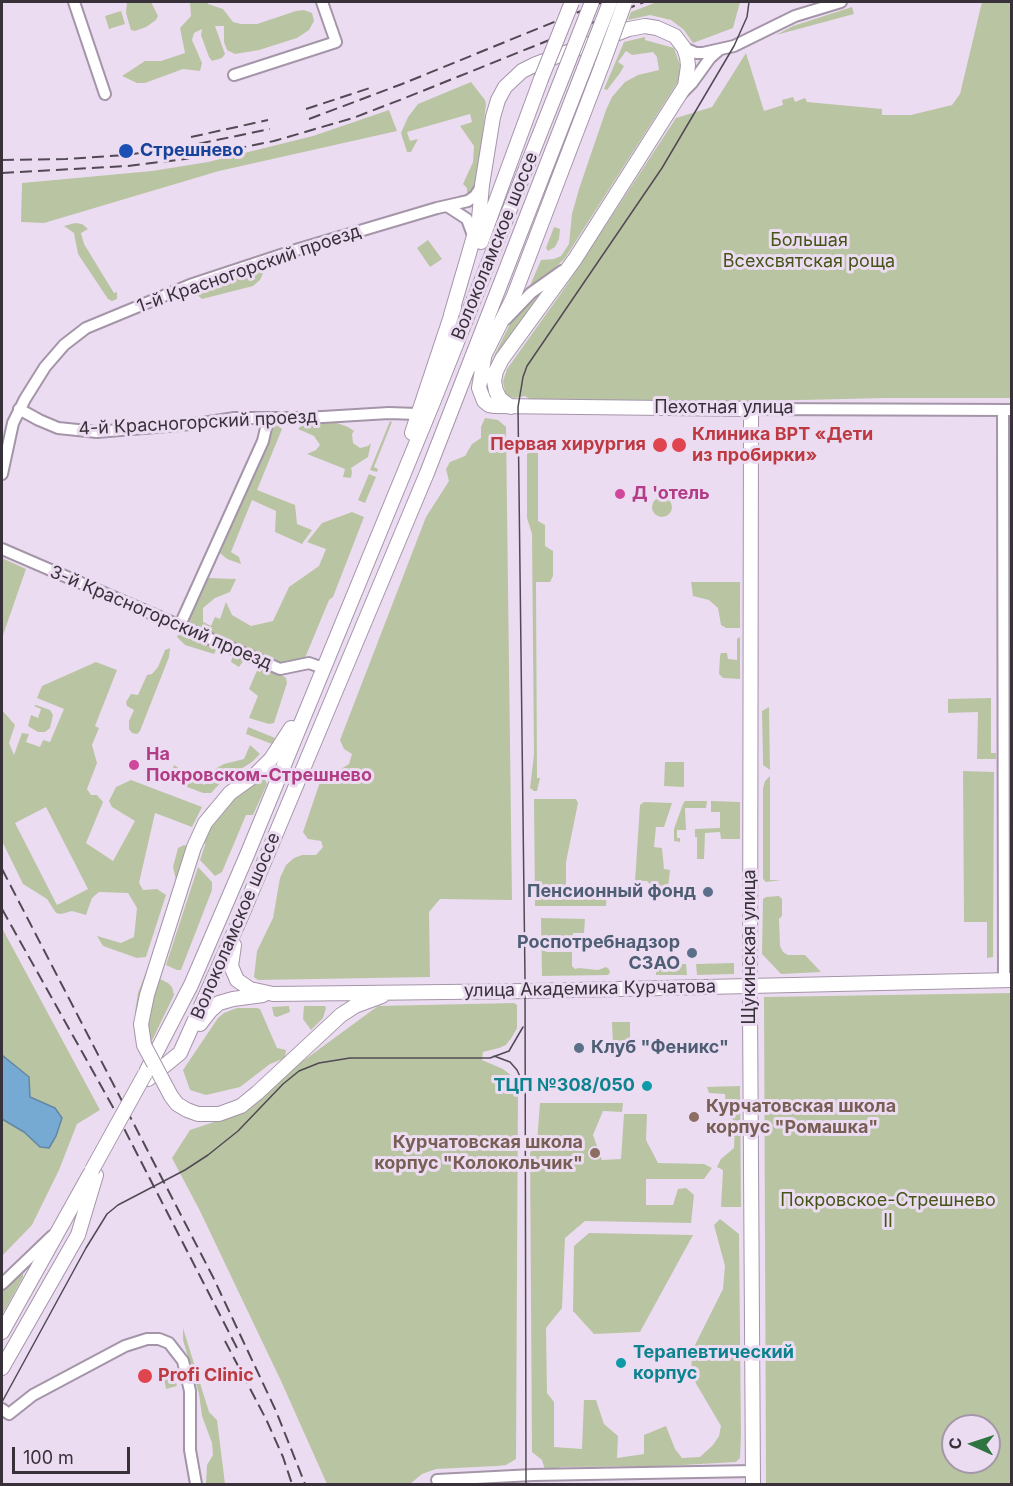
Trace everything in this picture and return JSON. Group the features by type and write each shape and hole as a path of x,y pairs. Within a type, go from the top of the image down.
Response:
{"main road":[{"name":"Волоколамское шоссе","path":"396,490 417,414 451,315 572,2"},
{"name":"Волоколамское шоссе","path":"2,1332 147,1077 191,986 396,490 592,2"},
{"name":"Волоколамское шоссе","path":"147,1077 180,1053 241,917 432,462 610,2"},
{"name":"Волоколамское шоссе","path":"432,462 517,289 625,2"},
{"path":"451,315 479,219 482,185 498,100 505,87 522,71 536,64 629,29 645,26 667,31 675,36 684,48 687,57 687,77 680,96 575,259 502,359 496,371 494,381 496,391 500,399 512,407"},
{"name":"Пехотная улица","path":"484,358 479,388 484,401 489,405 751,409"},
{"name":"Щукинская улица","path":"751,409 750,986 753,1478"},
{"path":"322,671 283,742 271,759 255,775 230,793 205,823 194,847 147,995 142,1014 142,1036 150,1057 177,1104 198,1114 219,1114 241,1106 257,1093 332,1022 355,1006 392,992"},
{"name":"улица Академика Курчатова","path":"241,917 233,948 232,970 245,987 273,994 1008,980"},
{"path":"325,993 333,1004 332,1022"},
{"path":"180,1053 210,1011 219,1003 273,994"},
{"name":"Волоколамское шоссе","path":"2,1368 78,1235 94,1172"}],"street":[{"path":"74,2 105,94"},
{"path":"234,75 336,42 322,2"},
{"path":"684,48 696,53 719,50 743,42 795,16 841,2"},
{"path":"680,96 719,50"},
{"name":"1-й Красногорский проезд","path":"2,474 8,439 19,409 45,367 75,335 97,323 212,278 299,249 472,199 482,185"},
{"path":"447,206 468,219 474,239"},
{"path":"500,326 531,293 557,276 575,259"},
{"name":"4-й Красногорский проезд","path":"19,409 58,428 97,432 235,418 306,418 410,412 417,414"},
{"name":"Пехотная улица","path":"751,409 1007,410"},
{"path":"1007,410 1008,980"},
{"path":"180,625 263,441 268,419"},
{"name":"3-й Красногорский проезд","path":"2,549 280,669 309,663 322,671"},
{"path":"2,1284 36,1252 69,1214"},
{"path":"5,1412 116,1351 136,1342 159,1339 169,1343 183,1361 190,1391 190,1450 196,1485"},
{"path":"436,1480 533,1475 753,1478"}],"green space":[{"path":"127,2 151,2 158,16 156,20 146,27 131,30 126,13"},
{"path":"190,2 207,2 223,9 233,22 241,24 257,24 304,10 312,13 314,21 309,30 297,38 259,50 235,54 227,50 224,42 224,26 215,26 225,54 222,58 212,61 201,35 202,29 194,33 192,40 202,63 200,71 183,69 145,83 137,83 122,76 145,61 161,61 185,53 180,28 191,16"},
{"path":"657,2 740,2 733,28 693,43 684,30 671,20 650,15 628,20 631,12"},
{"name":"Большая Всехсвятская роща","path":"982,2 1011,2 1011,398 532,401 525,396 514,398 508,396 503,381 507,369 564,289 676,118 712,107 746,53 764,111 783,105 782,100 793,97 795,102 805,98 807,102 882,109 882,115 911,115 952,105 960,94"},
{"path":"852,7 854,14 776,35 793,26"},
{"path":"121,11 125,24 109,29 105,16"},
{"path":"645,37 645,40 674,48 680,65 679,80 565,258 529,288 541,260 561,256 569,244 572,214 579,189 612,97 625,82 638,75 659,70 657,57 653,52 632,55 626,51 618,62 624,66 620,73 607,90 604,89 624,42"},
{"path":"471,82 486,104 477,184 475,191 472,189 467,198 460,198 458,196 467,194 467,188 463,184 473,162 474,146 460,126 472,122 470,114 407,132 410,141 418,139 411,152 407,152 401,133 408,117 418,104"},
{"path":"389,110 397,131 219,171 44,223 21,222 22,183 152,171 208,162 313,136"},
{"path":"82,224 88,229 81,233 84,244 114,293 117,292 117,299 112,301 108,299 78,254 74,233 64,226"},
{"path":"554,227 560,229 559,239 555,247 548,251 546,248"},
{"path":"428,240 442,259 430,267 417,248"},
{"path":"286,257 289,260 264,271 260,280 253,286 202,299 195,293 225,279"},
{"path":"543,292 499,354 495,400 491,399 486,391 486,376 495,354 510,324"},
{"path":"485,418 498,420 506,427 512,900 440,899 429,912 430,977 258,980 254,977 257,951 273,918 280,878 286,865 294,858 302,855 316,855 323,847 321,841 308,839 303,832 320,782 349,764 352,754 344,749 340,740 426,517 449,481 446,469 450,462 465,456 472,444 481,438 481,427"},
{"path":"390,421 392,422 374,467 378,469 377,472 370,470"},
{"path":"337,423 348,427 354,431 353,443 360,448 371,443 368,457 351,468 351,478 343,477 345,469 307,454 316,450 320,445 314,436 298,429 303,424"},
{"path":"273,425 282,429 257,490 295,505 297,524 312,530 302,544 275,532 276,511 252,500 231,552 239,557 241,564 227,559 220,553"},
{"path":"538,453 538,521 545,525 545,546 553,551 553,576 550,582 536,582 537,778 540,778 537,791 530,788 534,755 532,534 527,518 527,454"},
{"path":"369,474 376,477 365,503 358,500"},
{"path":"658,497 666,497 672,503 672,511 666,517 658,517 652,511 652,503"},
{"path":"352,512 364,517 333,597 329,600 305,658 278,664 250,652 239,667 231,662 233,654 217,648 214,654 185,645 177,637 207,578 236,579 230,592 215,598 203,608 203,622 211,626 215,617 220,619 226,602 232,615 251,626 273,621 289,587 319,566 326,549 307,542 322,523"},
{"path":"2,558 26,569 2,638"},
{"path":"691,582 740,582 740,628 726,628 721,625 718,608 709,600 693,596"},
{"path":"740,637 740,679 723,678 719,674 721,653 727,653 728,659 737,660 737,639"},
{"path":"170,648 169,657 140,731 137,734 132,733 129,729 129,721 134,710 127,706 126,702 131,694 138,695 147,675 152,674 158,667 165,650"},
{"path":"96,662 117,670 95,726 99,728 92,745 97,763 87,789 91,795 97,795 103,802 86,843 113,861 135,821 112,807 109,801 116,787 131,780 202,807 192,827 155,813 139,883 143,890 157,889 166,895 146,957 137,958 103,946 97,936 121,943 134,937 137,908 128,893 99,892 92,898 86,915 72,911 56,913 47,899 23,884 2,841 2,710 15,725 9,743 14,755 22,733 29,734 26,742 40,747 43,740 50,742 64,709 37,698 42,686","holes":["46,807 88,889 57,905 15,823"]},
{"path":"258,668 286,678 287,683 274,723 269,724 249,718 258,696 249,689"},
{"path":"991,698 991,753 996,753 996,759 977,759 978,712 948,713 948,699"},
{"path":"34,706 50,710 53,715 50,728 45,732 38,732 28,726 31,715 38,718 41,709"},
{"path":"769,707 770,770 763,765 762,711"},
{"path":"248,727 275,738 272,744 246,734"},
{"path":"250,745 260,754 252,762 223,780 211,793 203,793 169,780 174,765 204,785 215,769 244,759"},
{"path":"665,762 684,762 684,787 664,786"},
{"path":"963,771 994,772 993,957 987,958 987,922 964,922"},
{"path":"262,773 267,784 253,815 246,815 222,872 215,876 200,860 205,845 203,835 196,830 206,809 225,789 250,774"},
{"path":"770,776 770,880 781,880 766,882 763,879 763,788"},
{"path":"534,799 576,799 578,803 566,862 566,886 607,888 606,906 535,906"},
{"path":"685,801 707,801 706,808 685,808 686,830 677,830 677,838 680,838 680,842 674,841 674,829"},
{"path":"711,801 740,802 740,839 721,839 720,832 705,833 704,859 697,859 695,829 720,828 720,812 711,812"},
{"path":"644,802 672,803 664,827 656,827 654,847 662,848 664,869 670,870 668,888 654,888 647,881 635,881 640,805"},
{"path":"186,846 176,880 173,867 178,848"},
{"path":"198,867 212,882 212,890 181,970 177,970 166,965"},
{"path":"779,896 782,899 782,916 779,919 780,946 783,952 788,955 805,955 821,972 781,974 762,954 763,899"},
{"path":"541,918 585,919 584,933 573,933 573,945 546,945 542,950 572,952 572,966 575,969 598,970 606,967 610,973 608,975 542,976"},
{"path":"2,928 100,1110 77,1124 59,1170 32,1225 2,1256"},
{"path":"734,963 734,974 697,975 696,964"},
{"path":"656,964 686,964 687,975 656,975"},
{"path":"146,972 168,983 174,995 143,1059 136,1041 135,1012 138,993"},
{"name":"Покровское-Стрешнево II","path":"1011,993 1011,1484 766,1484 764,997"},
{"path":"514,1003 517,1005 517,1028 512,1037 506,1045 483,1052 482,1060 503,1069 513,1077 518,1087 516,1459 506,1465 436,1469 422,1474 410,1484 327,1484 281,1381 200,1211 172,1158 190,1130 247,1111 288,1072 378,1006"},
{"path":"289,1006 290,1012 274,1016 272,1007"},
{"path":"304,1006 325,1006 326,1008 323,1018 311,1030 303,1019"},
{"path":"237,1008 260,1009 277,1048 286,1050 285,1058 270,1064 240,1087 206,1095 190,1090 183,1070 218,1018"},
{"path":"612,1022 630,1022 630,1047 613,1047"},
{"path":"740,1086 741,1207 721,1207 723,1170 717,1167 721,1159 734,1148 735,1123 726,1109 725,1094 709,1093 707,1087"},
{"path":"540,1103 623,1103 622,1112 603,1111 593,1135 602,1160 621,1159 624,1114 647,1114 646,1140 658,1163 704,1164 712,1168 704,1179 646,1179 646,1205 673,1205 678,1189 686,1188 694,1195 691,1223 585,1221 565,1238 562,1308 546,1328 547,1393 554,1402 554,1447 582,1449 584,1400 596,1400 604,1424 618,1436 617,1458 644,1454 644,1435 666,1426 675,1449 682,1458 700,1457 713,1445 719,1436 721,1426 691,1375 692,1351 723,1289 725,1266 714,1225 720,1219 739,1234 741,1435 740,1458 736,1462 666,1466 563,1467 545,1470 542,1460 532,1452 530,1153 537,1142"},
{"path":"589,1233 693,1235 640,1332 594,1334 573,1311 574,1246"},
{"path":"23,1273 23,1277 2,1315 2,1291"},
{"path":"183,1328 209,1412 217,1420 225,1484 206,1484 207,1465 213,1455 212,1443 202,1416 199,1394 183,1340"},
{"path":"173,1371 177,1386 166,1389 163,1373"}],"water":[{"path":"2,1055 29,1077 30,1097 55,1108 62,1118 49,1148 40,1147 24,1132 2,1119"}],"tram line":[{"path":"526,1484 525,979 518,407 527,366 662,168 734,46 747,17 749,2"},
{"path":"2,1402 107,1214 118,1205 185,1170 208,1155 238,1131 283,1084 299,1071 319,1063 350,1058 490,1058 509,1051 523,1027"},
{"path":"494,1056 510,1062 523,1083"}],"railway":[{"path":"309,119 402,84 603,2"},
{"path":"2,173 128,166 185,159 274,141 353,118 644,2"},
{"path":"306,109 370,88"},
{"path":"191,137 268,120"},
{"path":"2,160 126,155 183,147 270,129"},
{"path":"2,869 213,1277 276,1411 305,1484"},
{"path":"2,909 114,1109 237,1348"},
{"path":"225,1341 266,1419 292,1484"}],"place":[{"name":"Стрешнево","path":"126,151"},
{"name":"Первая хирургия","path":"660,445"},
{"name":"Клиника ВРТ «Дети из пробирки»","path":"679,445"},
{"name":"Д 'отель","path":"620,494"},
{"name":"На Покровском-Стрешнево","path":"134,765"},
{"name":"Пенсионный фонд","path":"708,892"},
{"name":"Роспотребнадзор СЗАО","path":"692,953"},
{"name":"Клуб \"Феникс\"","path":"579,1048"},
{"name":"ТЦП №308/050","path":"647,1086"},
{"name":"Курчатовская школа корпус \"Ромашка\"","path":"694,1117"},
{"name":"Курчатовская школа корпус \"Колокольчик\"","path":"595,1153"},
{"name":"Терапевтический корпус","path":"621,1363"},
{"name":"Profi Clinic","path":"145,1376"}]}
